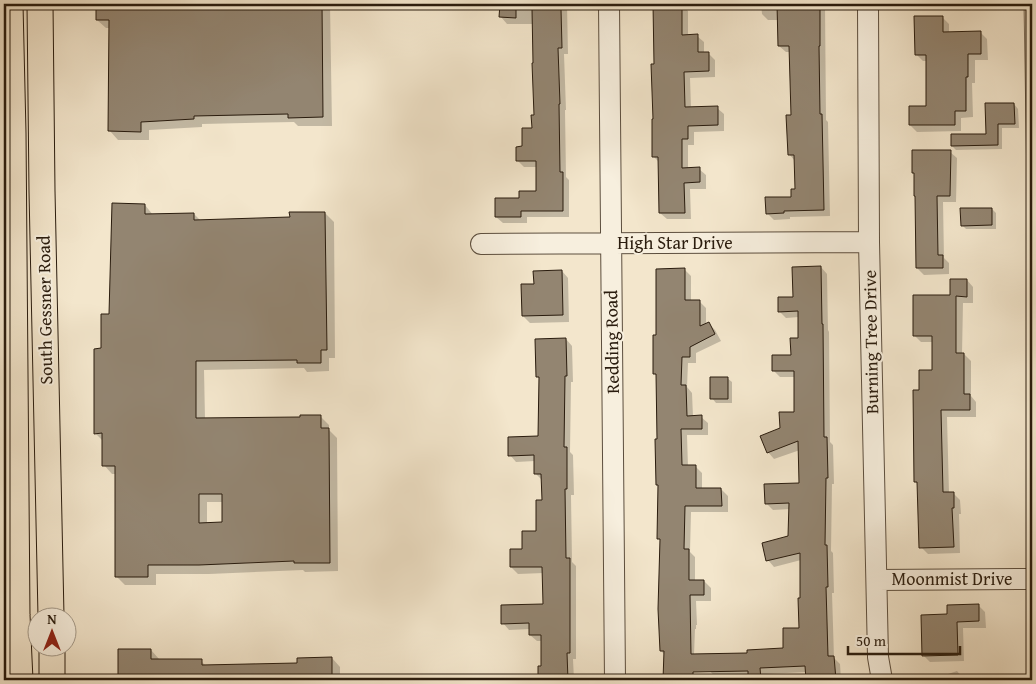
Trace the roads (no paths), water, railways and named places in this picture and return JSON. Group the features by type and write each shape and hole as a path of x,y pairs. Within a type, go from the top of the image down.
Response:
{"main road":[{"name":"South Gessner Road","path":"10,4 17,615 20,680"},
{"name":"South Gessner Road","path":"40,4 52,606"},
{"path":"14,248 44,248"},
{"path":"16,452 48,453"},
{"path":"18,650 28,649"},
{"path":"52,656 52,680"}],"street":[{"name":"Redding Road","path":"609,4 614,680"},
{"name":"Burning Tree Drive","path":"868,4 868,242 878,657 882,680"},
{"name":"High Star Drive","path":"481,244 868,242"},
{"name":"Moonmist Drive","path":"877,580 1028,579"}]}
